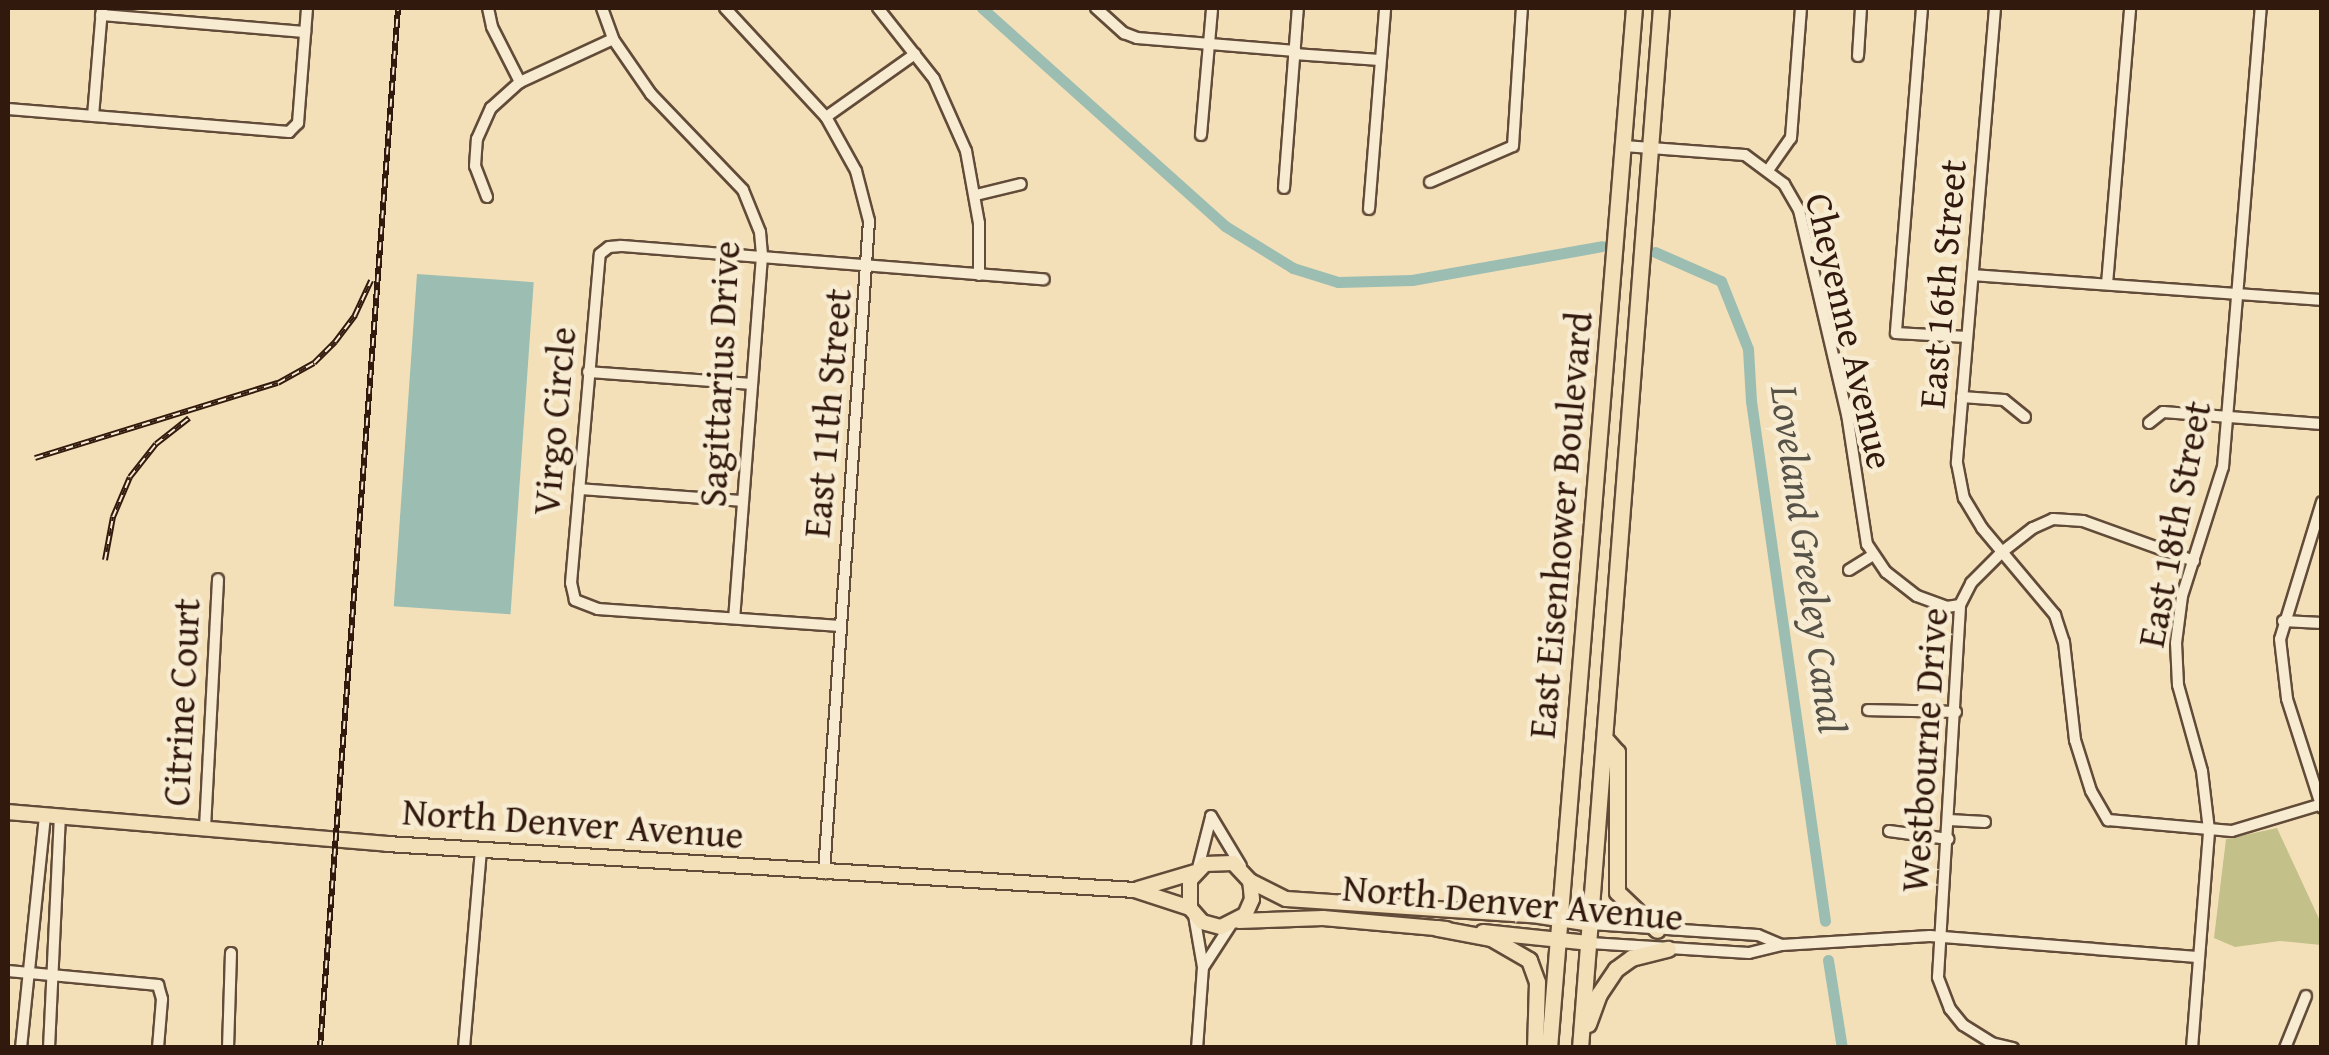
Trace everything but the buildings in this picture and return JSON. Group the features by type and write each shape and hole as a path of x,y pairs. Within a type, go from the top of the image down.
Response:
{"highway":[{"name":"East Eisenhower Boulevard","path":"1548,1048 1634,8"},
{"name":"East Eisenhower Boulevard","path":"1582,1048 1661,8"},
{"path":"1606,741 1618,752 1617,892 1658,930"},
{"path":"1437,928 1491,938 1529,960 1537,982 1535,1048"},
{"path":"1582,1048 1593,1010 1610,976 1631,958 1668,949"}],"main road":[{"name":"North Denver Avenue","path":"8,812 480,850 1136,890 1192,912"},
{"path":"1224,861 1248,878 1250,907 1235,923 1211,926 1192,912 1187,889 1196,871 1224,861"},
{"name":"North Denver Avenue","path":"1136,890 1196,871"},
{"name":"North Denver Avenue","path":"1248,878 1286,899 1591,924"},
{"name":"North Denver Avenue","path":"1235,923 1309,918 1590,943"}],"street":[{"path":"8,109 294,130 307,8"},
{"path":"488,8 492,27 520,82"},
{"name":"Sagittarius Drive","path":"602,8 613,39 652,94 743,190 760,232 762,256 734,617"},
{"name":"East 11th Street","path":"725,8 826,117 856,171 864,196 870,268 824,873"},
{"path":"878,8 934,79 955,122 976,195 979,275"},
{"path":"1096,8 1124,33 1137,38 1380,60"},
{"path":"1202,135 1212,8"},
{"path":"1284,188 1298,8"},
{"path":"1369,209 1385,8"},
{"path":"1430,182 1513,146 1522,8"},
{"path":"1769,169 1791,138 1801,8"},
{"path":"1858,56 1862,8"},
{"path":"1922,8 1896,334 1967,337"},
{"name":"East 16th Street","path":"1995,8 1958,475 1971,513 2051,608 2062,630 2072,729 2090,791 2103,814 2116,822 2209,830"},
{"path":"2107,284 2130,8"},
{"name":"East 18th Street","path":"2192,1048 2209,830 2202,770 2182,710 2176,664 2178,620 2218,490 2228,416 2260,8"},
{"path":"93,116 102,11 306,32"},
{"path":"487,197 475,166 481,124 491,108 520,82 613,39"},
{"path":"826,117 915,54"},
{"name":"Cheyenne Avenue","path":"1624,146 1746,155 1769,169 1799,210 1847,414 1863,528 1873,555"},
{"path":"976,195 1021,184"},
{"name":"Virgo Circle","path":"840,626 598,608 575,600 571,582 598,259 604,250 621,246 1044,279"},
{"path":"1973,275 2322,300"},
{"path":"588,372 751,384"},
{"path":"1962,397 2004,400 2024,417"},
{"path":"2149,423 2163,412 2322,424"},
{"path":"579,489 743,501"},
{"path":"2209,830 2236,831 2321,806 2284,686 2282,621 2320,519 2322,502"},
{"name":"Westbourne Drive","path":"2005,1047 1973,1032 1950,1009 1938,977 1960,605 1971,584 2002,552 2042,523 2069,518 2194,561"},
{"path":"1849,570 1873,555 1916,596 1946,607 1960,605"},
{"name":"Citrine Court","path":"204,828 218,579"},
{"path":"2282,621 2322,622"},
{"path":"1868,710 1956,712"},
{"path":"21,1048 53,816"},
{"path":"49,1048 53,816"},
{"path":"1196,871 1211,816 1248,878"},
{"path":"1949,820 1985,822"},
{"path":"1889,831 1948,839"},
{"path":"464,1048 480,850"},
{"path":"1192,912 1203,966 1197,1048"},
{"path":"1203,966 1220,934 1235,923"},
{"name":"North Denver Avenue","path":"1591,924 1758,935 1782,945"},
{"name":"North Denver Avenue","path":"1590,943 1749,953 1782,945 1940,936 2197,957"},
{"path":"228,1048 231,952"},
{"path":"8,971 158,985 162,999 158,1048"},
{"path":"2285,1048 2306,996"}],"shaded area":[{"path":"2277,828 2321,923 2321,945 2280,941 2235,947 2214,938 2226,839"}],"water":[{"path":"417,274 534,282 510,614 394,606"}],"waterway":[{"name":"Loveland Greeley Canal","path":"982,8 1225,226 1293,268 1338,282 1412,280 1602,246"},
{"name":"Loveland Greeley Canal","path":"1655,252 1721,281 1748,349 1751,401 1825,921"},
{"name":"Loveland Greeley Canal","path":"1828,960 1842,1048"}],"railway":[{"path":"320,1048 398,8"},
{"path":"35,458 278,383 314,363 335,342 355,315 371,280"},
{"path":"105,560 113,517 130,477 156,444 189,418"}]}
